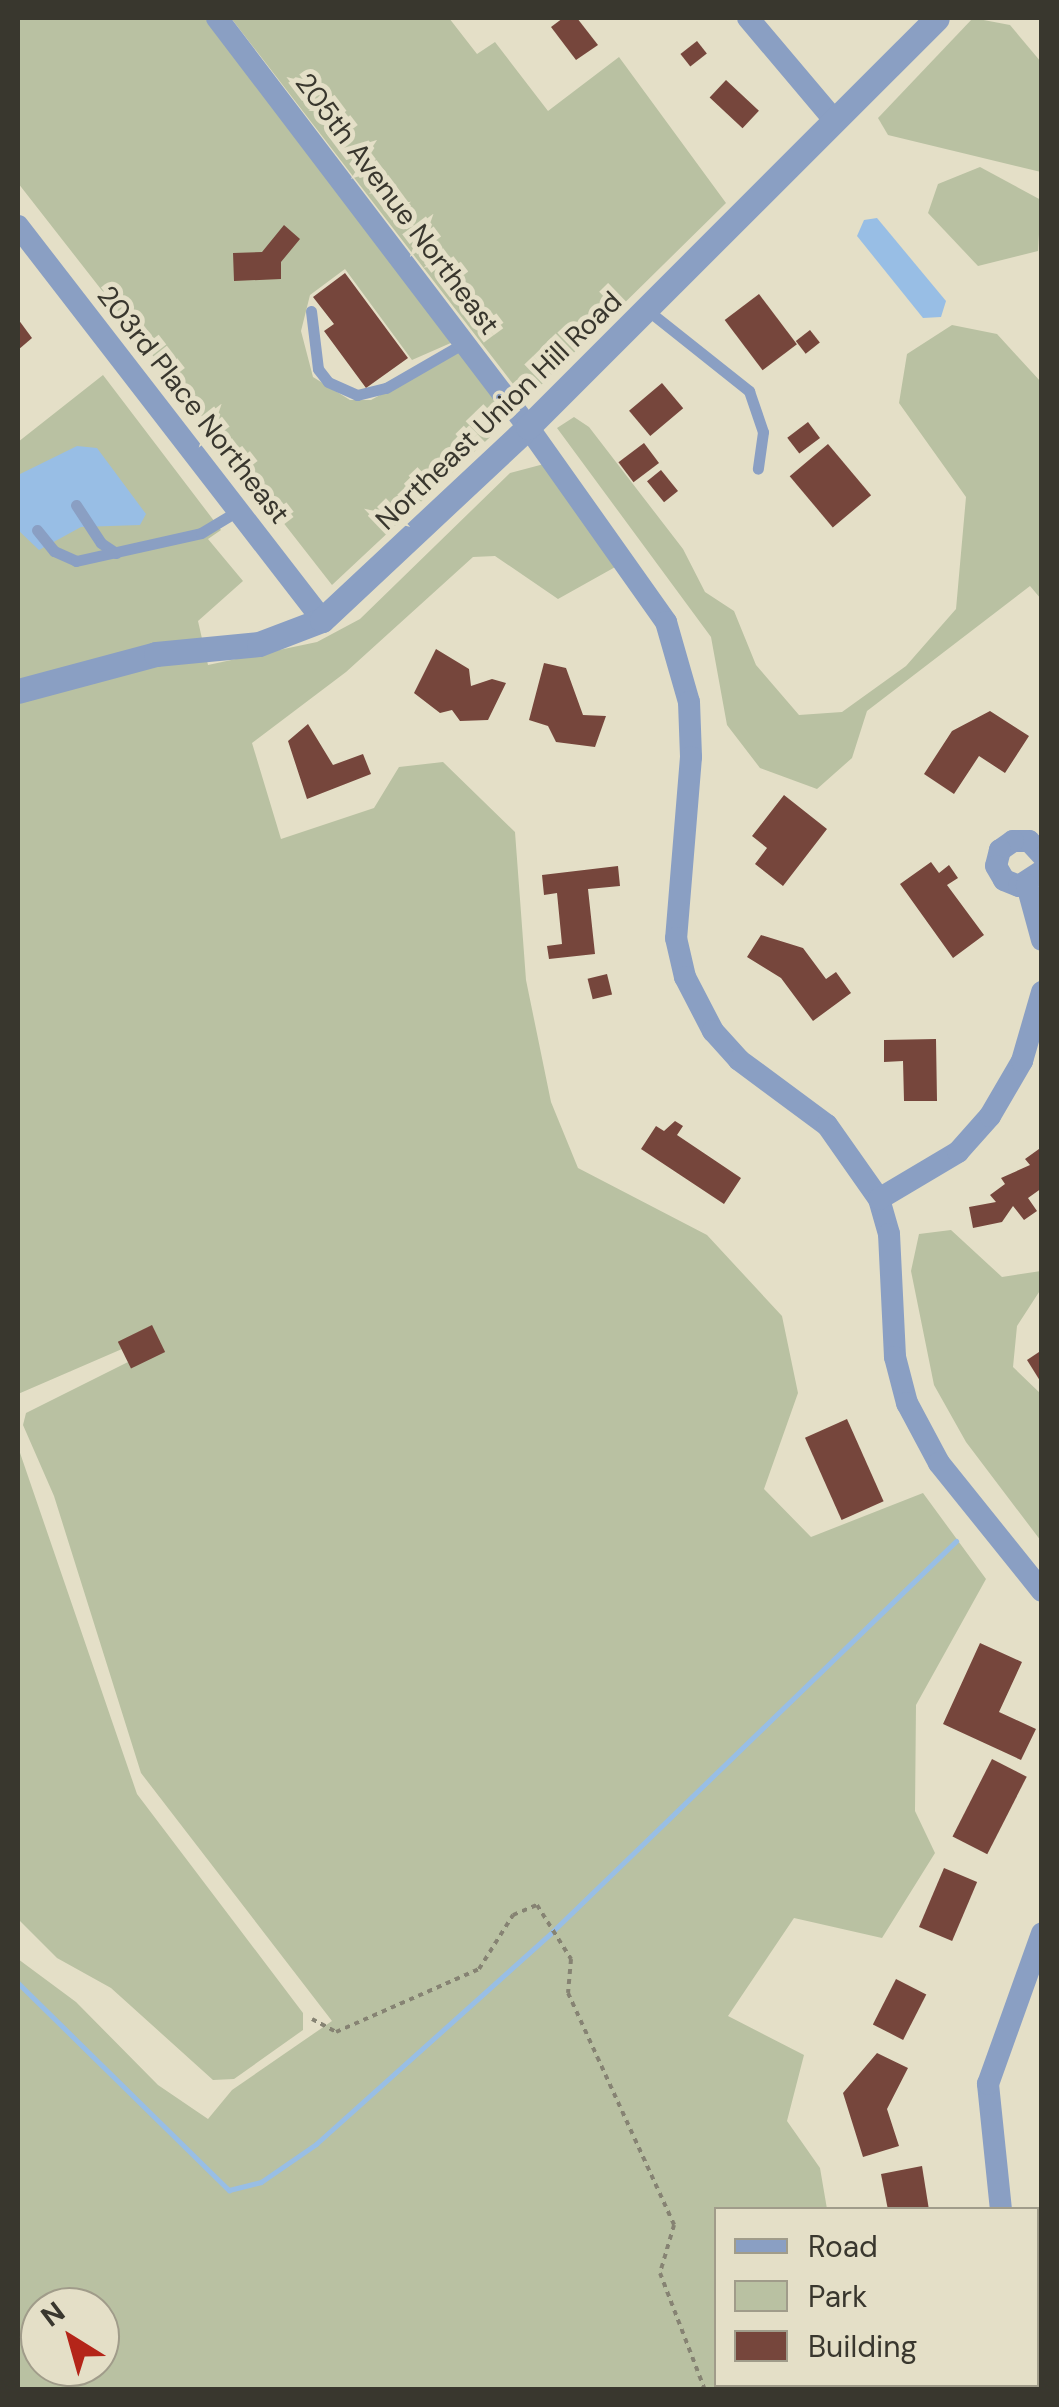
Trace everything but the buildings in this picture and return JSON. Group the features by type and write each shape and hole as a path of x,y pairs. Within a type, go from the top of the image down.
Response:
{"street":[{"name":"205th Avenue Northeast","path":"217,18 640,578 684,668 691,757 676,938 685,977 713,1031 739,1060 827,1125 879,1199"},
{"path":"748,18 834,121"},
{"name":"Northeast Union Hill Road","path":"18,691 141,657 259,644 322,620 528,427 936,18"},
{"name":"203rd Place Northeast","path":"18,226 322,620"},
{"path":"1042,855 1021,840 1000,850 999,874 1011,885 1034,878 1042,940"},
{"path":"1042,992 1022,1061 990,1116 958,1152 879,1199 890,1234 895,1357 907,1403 939,1464 1042,1590"},
{"path":"1002,2207 988,2084 1042,1933"}],"lane":[{"path":"646,309 748,392 762,432 758,469"},
{"path":"311,311 318,370 328,382 357,395 386,388 464,343"},
{"path":"76,505 101,544 116,553"},
{"path":"37,530 54,551 76,561 200,533 236,512"}],"path":[{"path":"312,2019 336,2032 479,1969 513,1915 538,1905 571,1960 568,1993 674,2225 660,2273 706,2390"}],"green space":[{"path":"18,18 209,18 453,342 412,360 345,269 310,295 301,331 313,377 350,400 371,400 461,351 503,408 503,425 332,585 18,183"},
{"path":"231,18 449,18 477,54 495,42 548,111 619,57 726,203 537,389 520,393"},
{"path":"973,18 1010,25 1041,62 1041,172 888,135 878,118"},
{"path":"980,167 1041,200 1038,251 978,266 928,213 938,184"},
{"path":"952,325 997,334 1041,382 1041,599 1030,586 867,711 852,758 817,789 760,768 727,725 711,637 557,428 574,417 589,427 683,549 705,592 734,611 756,665 799,715 842,712 906,666 956,609 966,497 899,403 907,354"},
{"path":"103,375 221,530 208,539 243,581 198,621 208,665 317,642 360,619 510,473 544,464 617,566 558,599 495,556 473,557 346,672 252,743 281,839 374,808 399,767 443,762 515,832 526,980 551,1102 578,1168 707,1235 782,1316 798,1393 764,1489 811,1537 923,1493 986,1579 916,1705 915,1811 935,1853 882,1938 794,1918 728,2016 804,2055 787,2121 820,2168 827,2207 714,2207 714,2387 903,2389 18,2389 18,1959 76,2002 158,2085 208,2119 232,2090 332,2021 141,1773 54,1496 23,1425 26,1413 128,1362 151,1326 119,1342 122,1349 18,1394 18,442"},
{"path":"951,1230 1002,1277 1041,1271 1041,1289 1017,1326 1013,1367 1041,1394 1041,1541 966,1442 934,1385 911,1271 919,1234"},
{"path":"18,1447 137,1794 303,2013 303,2030 234,2079 213,2080 111,1988 57,1958 18,1919"}],"water":[{"path":"877,218 946,301 941,317 923,318 857,236 864,220"},
{"path":"77,446 97,448 146,514 140,525 81,527 39,550 18,530 18,475"}],"waterway":[{"path":"18,1983 229,2190 261,2182 316,2144 553,1931 956,1541"}]}
